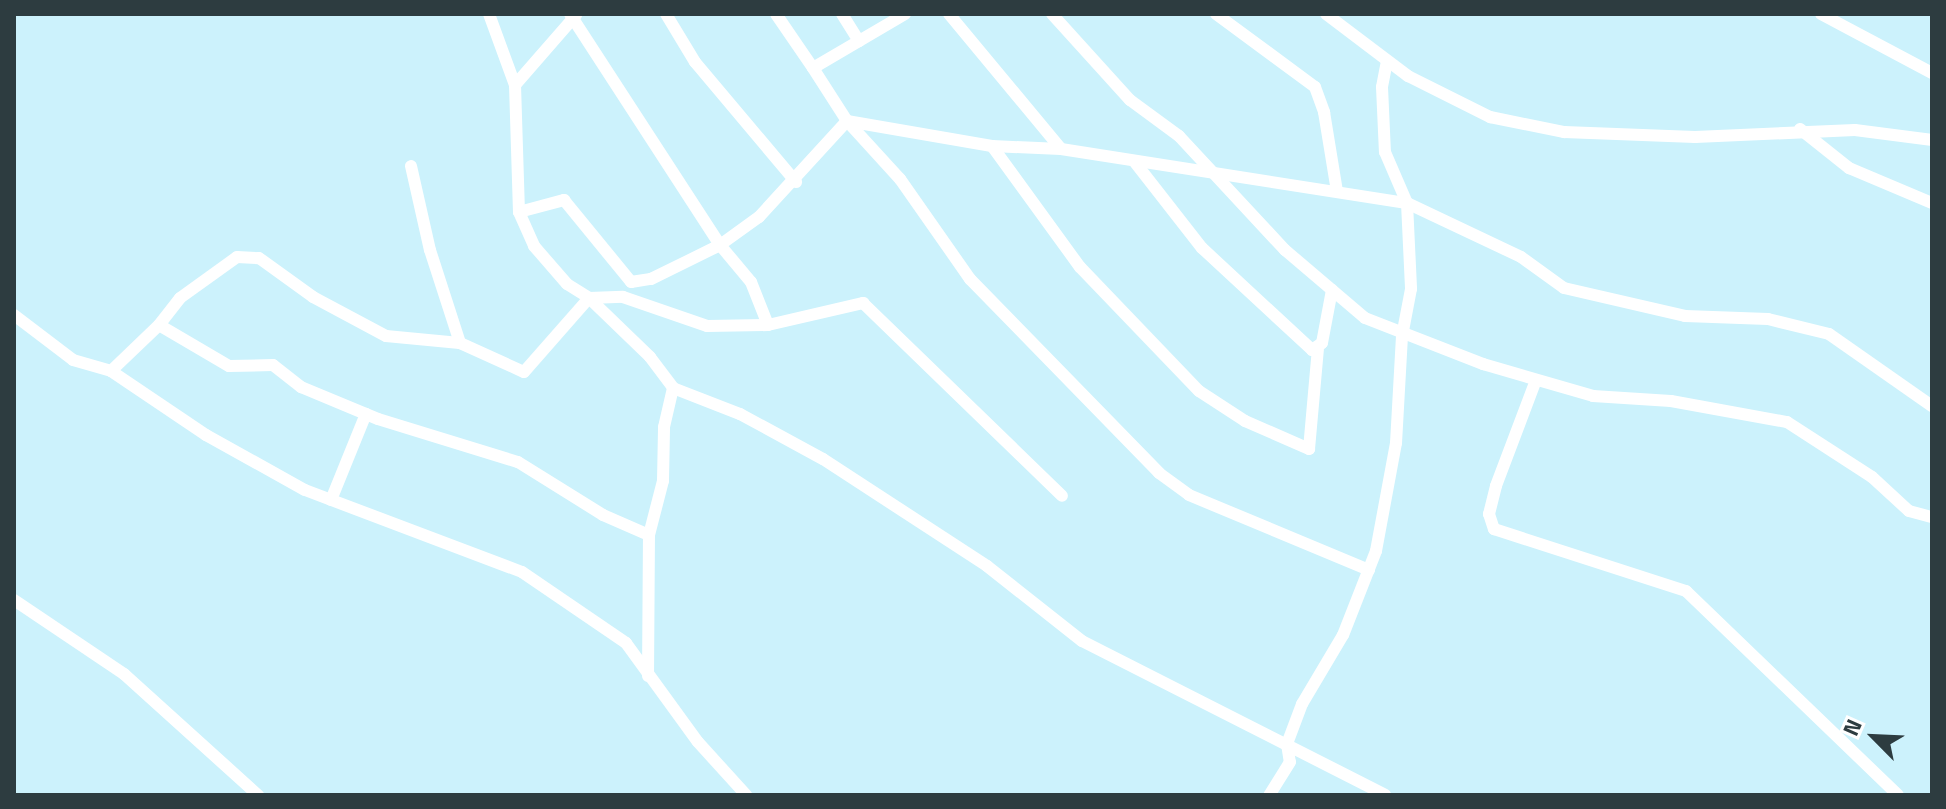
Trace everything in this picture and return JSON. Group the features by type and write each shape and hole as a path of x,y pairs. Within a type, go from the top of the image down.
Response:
{"street":[{"path":"489,14 515,85 519,212 534,246 567,284 589,298 673,388 740,414 823,459 987,566 1082,641 1382,793"},
{"path":"666,14 695,62 796,182"},
{"path":"776,14 847,121 900,179 970,279 1159,473 1189,495 1369,570"},
{"path":"842,14 859,41"},
{"path":"813,68 905,14"},
{"path":"949,14 1061,149"},
{"path":"1052,14 1130,100 1179,136 1212,174 1365,318 1402,336 1593,396 1671,401 1787,422 1872,477 1909,511 1932,517"},
{"path":"1216,14 1315,87 1324,112 1337,191"},
{"path":"1326,14 1387,61 1490,117 1564,132 1695,137 1800,129 1932,140"},
{"path":"1821,14 1932,73"},
{"path":"515,85 573,16 720,245 751,282 768,325"},
{"path":"1269,795 1290,762 1287,744 1302,704 1343,635 1369,570 1396,443 1402,336 1411,289 1407,203 1385,152 1382,87 1387,61"},
{"path":"519,212 564,200 631,282 651,279 720,245 796,182 847,121"},
{"path":"847,121 992,146 1061,149 1407,203 1497,244 1564,288 1685,316 1768,319 1829,334 1932,406"},
{"path":"1800,129 1849,168 1932,203"},
{"path":"992,146 1080,267 1199,391 1245,421 1309,449 1318,349 1332,290"},
{"path":"1134,161 1202,248 1297,341 1318,349"},
{"path":"411,166 430,250 460,343"},
{"path":"111,371 159,325 180,298 237,257 259,258 313,297 386,336 460,343 524,372 589,298 623,297 707,326 768,325 863,303 1062,496"},
{"path":"14,315 73,360 111,371 206,435 331,500 424,530 522,572 626,643 648,676 746,795"},
{"path":"159,325 229,366 273,365 301,387 366,414 518,462 603,515 649,535"},
{"path":"1536,380 1496,486 1489,514 1494,529 1686,591 1898,795"},
{"path":"648,676 649,535 663,481 664,427 673,388"},
{"path":"331,500 366,414"},
{"path":"14,600 124,674 258,795"},
{"path":"1364,795 1382,793"}]}
